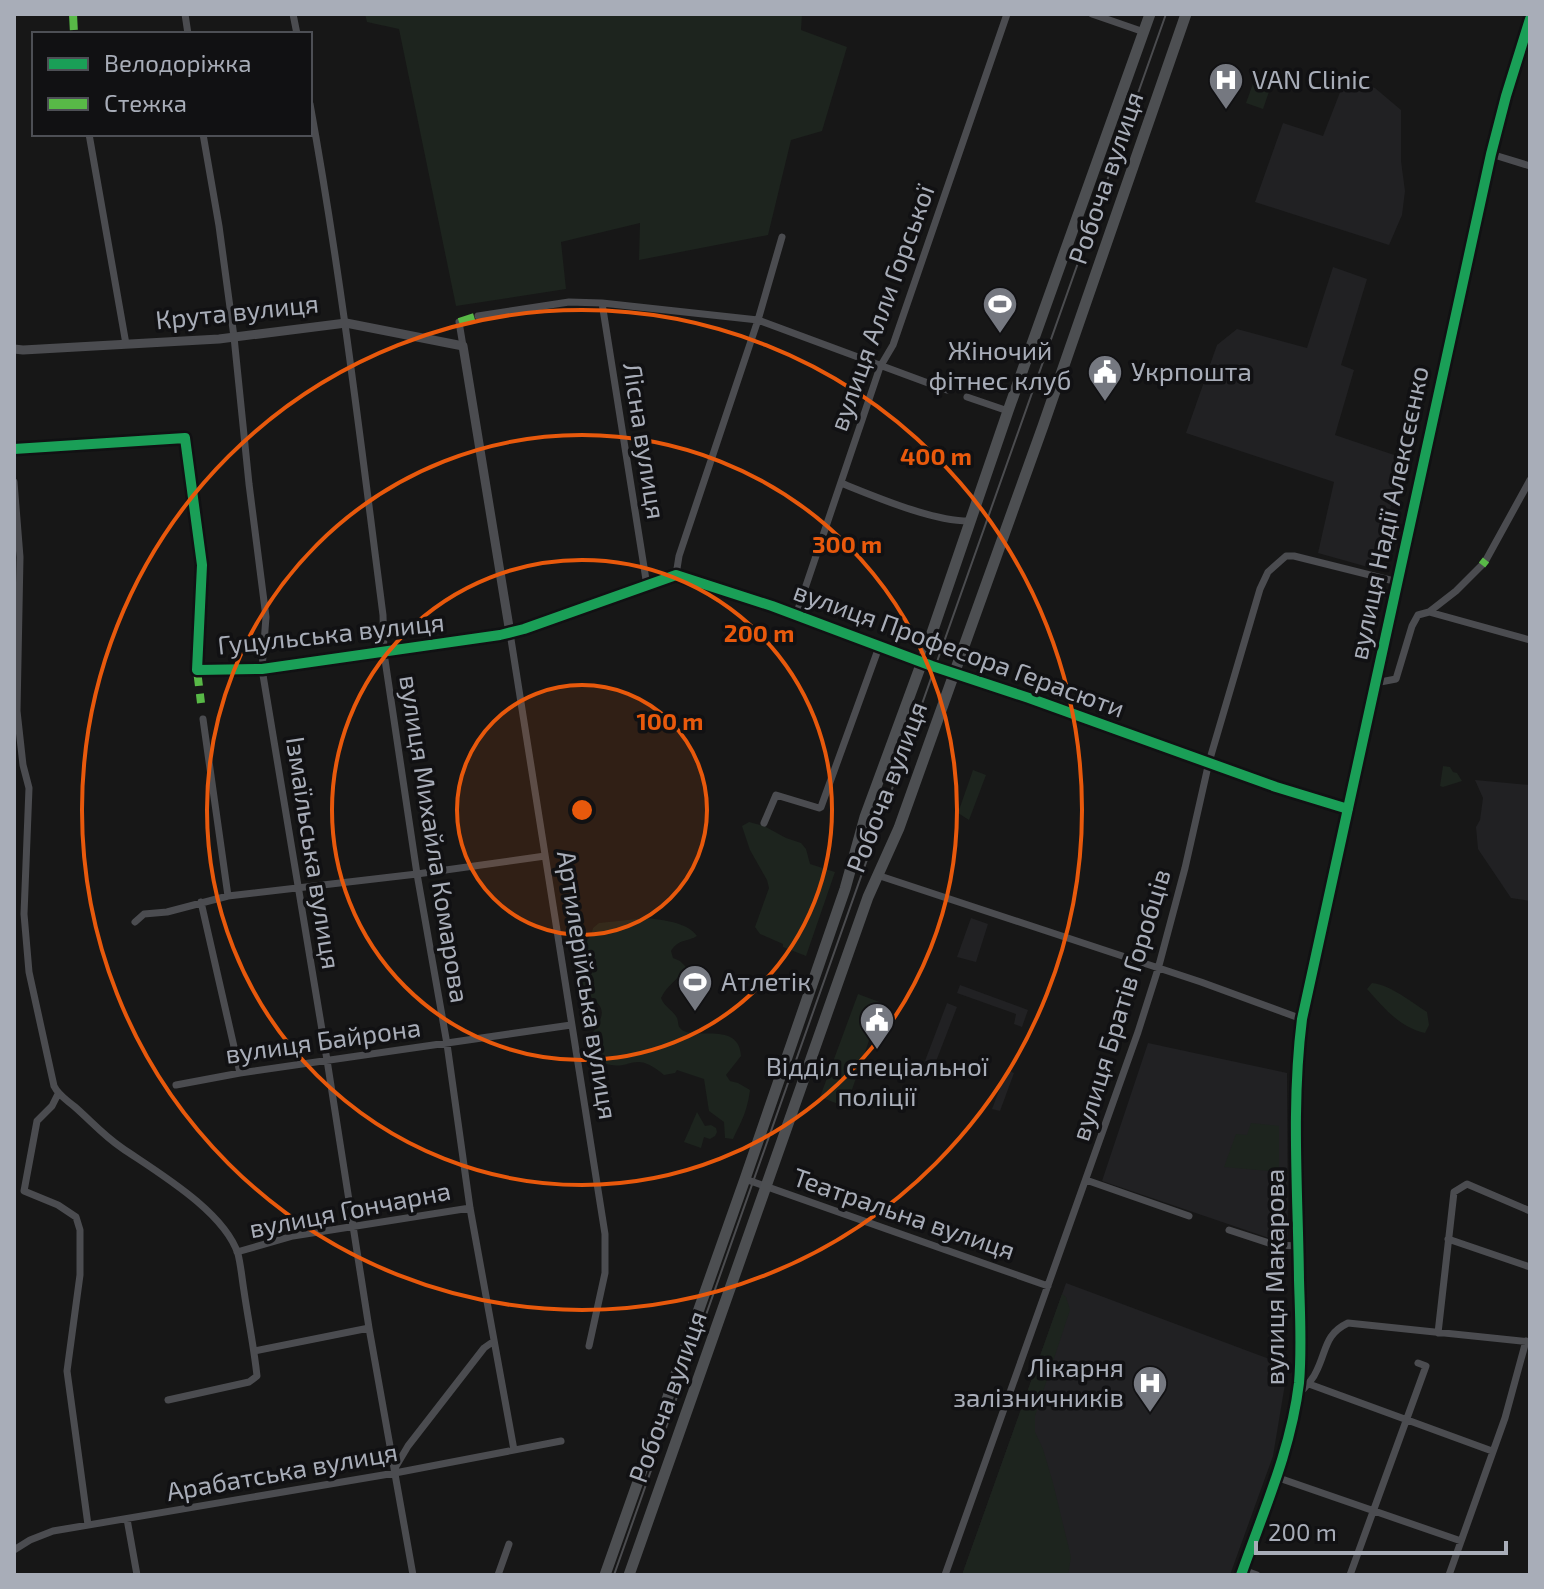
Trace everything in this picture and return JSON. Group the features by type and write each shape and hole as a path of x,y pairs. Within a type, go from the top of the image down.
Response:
{"main road":[{"name":"Робоча вулиця","path":"605,1575 850,877 865,817 927,664 1008,411 1150,14"},
{"name":"Робоча вулиця","path":"629,1575 877,875 899,828 1043,426 1186,14"}],"street":[{"name":"вулиця Алли Горської","path":"796,615 880,367 893,345 1007,14"},
{"path":"1092,14 1144,32"},
{"name":"вулиця Надії Алексєєнко","path":"1302,1019 1491,154 1530,19"},
{"name":"вулиця Михайла Комарова","path":"312,115 346,323 381,600 384,653 417,874 447,1044 470,1208 514,1450"},
{"path":"89,136 126,344"},
{"name":"Ізмаїльська вулиця","path":"203,136 234,337 266,617 262,669 352,1227 413,1575"},
{"path":"1491,154 1530,166"},
{"path":"510,633 676,575 679,556 758,320 782,237"},
{"path":"478,316 569,302 758,320 947,390"},
{"name":"Лісна вулиця","path":"602,303 647,586"},
{"path":"459,322 463,346"},
{"name":"Крута вулиця","path":"14,349 234,337 346,323 463,346"},
{"name":"Артилерійська вулиця","path":"463,346 605,1234 605,1273 589,1346"},
{"path":"967,397 1008,411"},
{"name":"Гуцульська вулиця","path":"14,449 185,438 202,565 197,670 262,669 510,633"},
{"path":"1375,683 1396,679 1418,615 1429,612 1456,591 1484,563 1530,480"},
{"path":"14,482 20,557 17,711 29,788 24,914 29,972 58,1094 52,1106 37,1121 24,1191 58,1205 76,1217 80,1230 80,1275 67,1371 88,1525"},
{"path":"841,483 948,520 971,521"},
{"name":"вулиця Братів Горобців","path":"945,1575 1116,1097 1158,969 1209,762 1260,589 1268,572 1286,556 1398,582"},
{"name":"вулиця Професора Герасюти","path":"676,575 1276,787 1348,809"},
{"path":"1429,612 1530,640"},
{"path":"764,823 776,795 821,807 879,647"},
{"path":"203,719 228,896"},
{"path":"135,922 144,914 167,912 228,896 545,856"},
{"path":"877,875 1201,982 1302,1019"},
{"path":"201,902 240,1073"},
{"name":"вулиця Макарова","path":"1242,1573 1290,1435 1297,1395 1300,1362 1296,1067 1302,1019"},
{"name":"вулиця Байрона","path":"176,1085 571,1025"},
{"name":"вулиця Гончарна","path":"58,1094 115,1143 172,1181 198,1203 223,1228 237,1252 257,1376 249,1382 168,1400"},
{"name":"Театральна вулиця","path":"745,1179 1048,1286"},
{"path":"1086,1180 1189,1216"},
{"path":"1438,1333 1454,1192 1467,1184 1530,1211"},
{"name":"вулиця Гончарна","path":"237,1252 293,1236 470,1208"},
{"path":"1229,1230 1275,1245 1299,1246"},
{"path":"1448,1239 1530,1267"},
{"path":"1297,1395 1316,1374 1331,1335 1348,1323 1528,1341 1505,1418 1449,1575"},
{"path":"254,1351 369,1328"},
{"path":"394,1471 408,1446 484,1348 494,1341"},
{"path":"1350,1575 1426,1366 1418,1363"},
{"path":"1309,1384 1492,1451"},
{"name":"Арабатська вулиця","path":"14,1550 53,1531 561,1441"},
{"path":"1276,1477 1461,1541"},
{"path":"127,1519 137,1575"},
{"path":"498,1575 509,1544"},
{"path":"1242,1573 1257,1575"}],"shaded area":[{"path":"365,14 802,14 801,30 847,47 822,131 791,140 768,235 639,260 640,223 561,242 566,289 456,306 399,29 367,22"},
{"path":"1346,77 1375,88 1401,110 1401,161 1405,191 1402,215 1389,245 1255,202 1283,123 1323,136"},
{"path":"1255,78 1272,83 1263,109 1246,103"},
{"path":"1333,267 1367,279 1341,365 1354,370 1335,435 1403,458 1375,569 1318,553 1334,482 1186,433 1217,345 1237,329 1307,348"},
{"path":"1443,766 1450,767 1462,781 1440,786"},
{"path":"973,770 986,775 969,820 958,813"},
{"path":"1475,780 1530,785 1530,901 1511,898 1478,849 1476,827 1483,798"},
{"path":"749,822 801,843 810,864 835,872 806,956 760,934 755,927 769,888 742,826"},
{"path":"647,918 681,925 697,936 680,943 671,951 673,958 686,967 661,998 682,1030 725,1035 738,1045 741,1056 726,1075 730,1081 750,1090 746,1110 733,1139 725,1138 724,1122 709,1111 704,1079 677,1070 664,1075 654,1067 639,1062 620,1065 604,1063 599,1052 593,1032 600,1021 601,1007 582,986 578,969 580,952 599,923"},
{"path":"971,918 988,924 976,962 957,957"},
{"path":"1372,983 1394,990 1427,1012 1429,1025 1425,1033 1407,1026 1386,1010 1367,989"},
{"path":"960,985 1028,1010 1022,1027 1014,1024 1016,1014 957,993"},
{"path":"858,994 882,1003 846,1107 820,1097"},
{"path":"947,1003 957,1007 935,1064 925,1061"},
{"path":"1148,1043 1287,1073 1288,1239 1275,1240 1102,1181"},
{"path":"1007,1070 1014,1073 1000,1111 992,1109"},
{"path":"697,1112 705,1126 711,1125 717,1132 710,1139 704,1137 701,1148 684,1142"},
{"path":"1251,1123 1279,1126 1279,1172 1224,1167 1236,1134 1247,1135"},
{"name":"Лікарня залізничників","path":"1066,1283 1288,1366 1273,1456 1230,1575 962,1575"},
{"path":"1062,1294 1070,1310 1035,1416 1035,1432 1053,1483 1071,1557 1068,1575 962,1575"}],"tram line":[{"path":"614,1575 1166,14"}],"marked path":[{"path":"73,14 74,32"},
{"path":"459,322 478,316"},
{"path":"1482,565 1486,560"},
{"path":"197,670 201,703"}],"cycle path":[{"path":"1241,1575 1283,1457 1299,1383 1296,1116 1302,1019 1491,154 1530,19"},
{"path":"14,449 185,438 202,565 197,670 262,669 500,635 676,575 772,606 1276,787 1348,809"}],"place":[{"name":"VAN Clinic","path":"1226,111"},
{"name":"Жіночий фітнес клуб","path":"1000,335"},
{"name":"Укрпошта","path":"1105,403"},
{"name":"Атлетік","path":"695,1013"},
{"name":"Відділ спеціальної поліції","path":"877,1051"},
{"name":"Лікарня залізничників","path":"1150,1414"}]}
